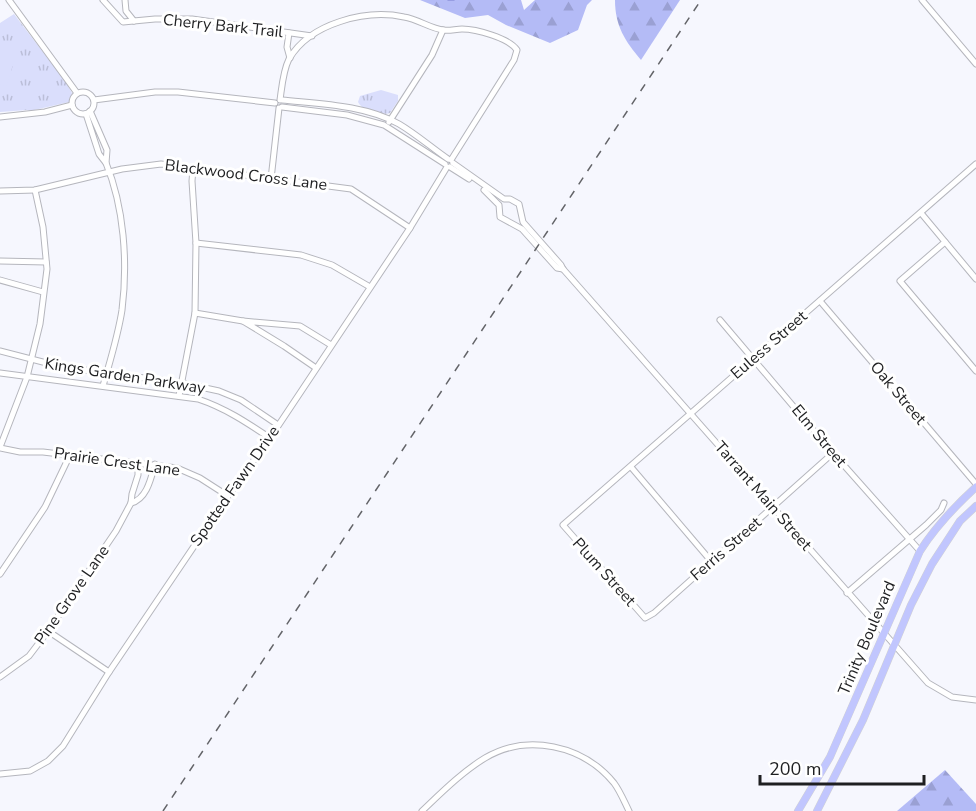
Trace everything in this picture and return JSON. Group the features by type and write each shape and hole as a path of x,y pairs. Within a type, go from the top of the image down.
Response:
{"main road":[{"name":"Trinity Boulevard","path":"798,811 830,757 920,551 935,528 976,486"},
{"name":"Trinity Boulevard","path":"817,811 863,720 911,605 932,564 960,521 976,506"}],"street":[{"path":"104,0 120,21 134,21"},
{"path":"125,0 126,11 134,21"},
{"path":"921,0 976,64"},
{"path":"11,2 77,93"},
{"path":"271,179 285,69 290,58 312,36 340,21 379,14 406,17 443,30 432,54 387,127"},
{"name":"Cherry Bark Trail","path":"134,21 192,19 312,36"},
{"name":"Spotted Fawn Drive","path":"0,774 30,771 48,761 63,746 109,672 270,438 410,228 517,53 508,41 465,28 443,30"},
{"path":"289,33 287,47 290,58"},
{"path":"94,100 155,92 178,92 361,111 390,120 406,129 490,194 499,205 500,217 518,226 539,244"},
{"path":"77,93 89,93 94,100 94,106 88,113"},
{"path":"77,93 72,105 75,111 88,113"},
{"path":"279,104 347,116 387,127 449,163 504,199 510,199 519,204 523,222 539,244"},
{"path":"0,117 45,112 72,105"},
{"path":"88,113 99,154 110,171 123,239 122,308 103,386"},
{"name":"Blackwood Cross Lane","path":"0,191 36,190 110,171 160,164 351,189 410,228"},
{"name":"Euless Street","path":"563,525 976,164"},
{"path":"179,396 195,313 196,243 193,169"},
{"path":"0,447 27,377 40,324 46,262 43,227 36,190"},
{"path":"499,205 504,199"},
{"path":"921,213 976,279"},
{"path":"945,242 900,281 976,371"},
{"path":"196,243 301,255 332,265 370,287"},
{"name":"Tarrant Main Street","path":"539,244 557,268 563,270 894,646 934,688 952,697 976,700"},
{"path":"0,261 46,262"},
{"path":"0,280 43,292"},
{"name":"Oak Street","path":"820,301 976,486"},
{"path":"195,313 243,321 300,326 331,345"},
{"name":"Elm Street","path":"720,320 920,551"},
{"path":"243,321 279,342 316,368"},
{"name":"Kings Garden Parkway","path":"0,351 32,361 182,383 231,395 278,425"},
{"name":"Kings Garden Parkway","path":"0,374 179,396 217,405 270,438"},
{"name":"Prairie Crest Lane","path":"0,447 21,452 43,452 177,468 200,478 228,496"},
{"name":"Ferris Street","path":"645,618 654,613 833,453"},
{"path":"0,574 45,507 70,455"},
{"name":"Pine Grove Lane","path":"0,677 29,656 48,632 116,531 131,503 138,476 138,463"},
{"name":"Pine Grove Lane","path":"131,503 138,501 144,492 155,465"},
{"path":"631,467 711,561"},
{"path":"847,593 936,515 944,503"},
{"name":"Plum Street","path":"563,525 645,618"},
{"path":"48,632 109,672"},
{"path":"422,811 466,771 485,758 504,750 530,744 559,747 584,758 614,783 628,811"}],"green space":[{"path":"420,0 521,0 524,10 535,0 592,0 587,5 578,30 550,43 488,15 465,18"},
{"path":"615,0 680,0 641,60 622,33 615,9"},
{"path":"14,14 52,64 57,67 72,93 69,102 30,111 0,112 0,23"},
{"path":"0,53 15,59 6,86 0,84"},
{"path":"381,90 398,95 398,101 390,113 372,112 363,108 358,102 360,96"},
{"path":"945,770 976,804 976,811 897,811"}],"waterway":[{"path":"448,0 454,0"}],"railway":[{"path":"163,811 701,0"}]}
